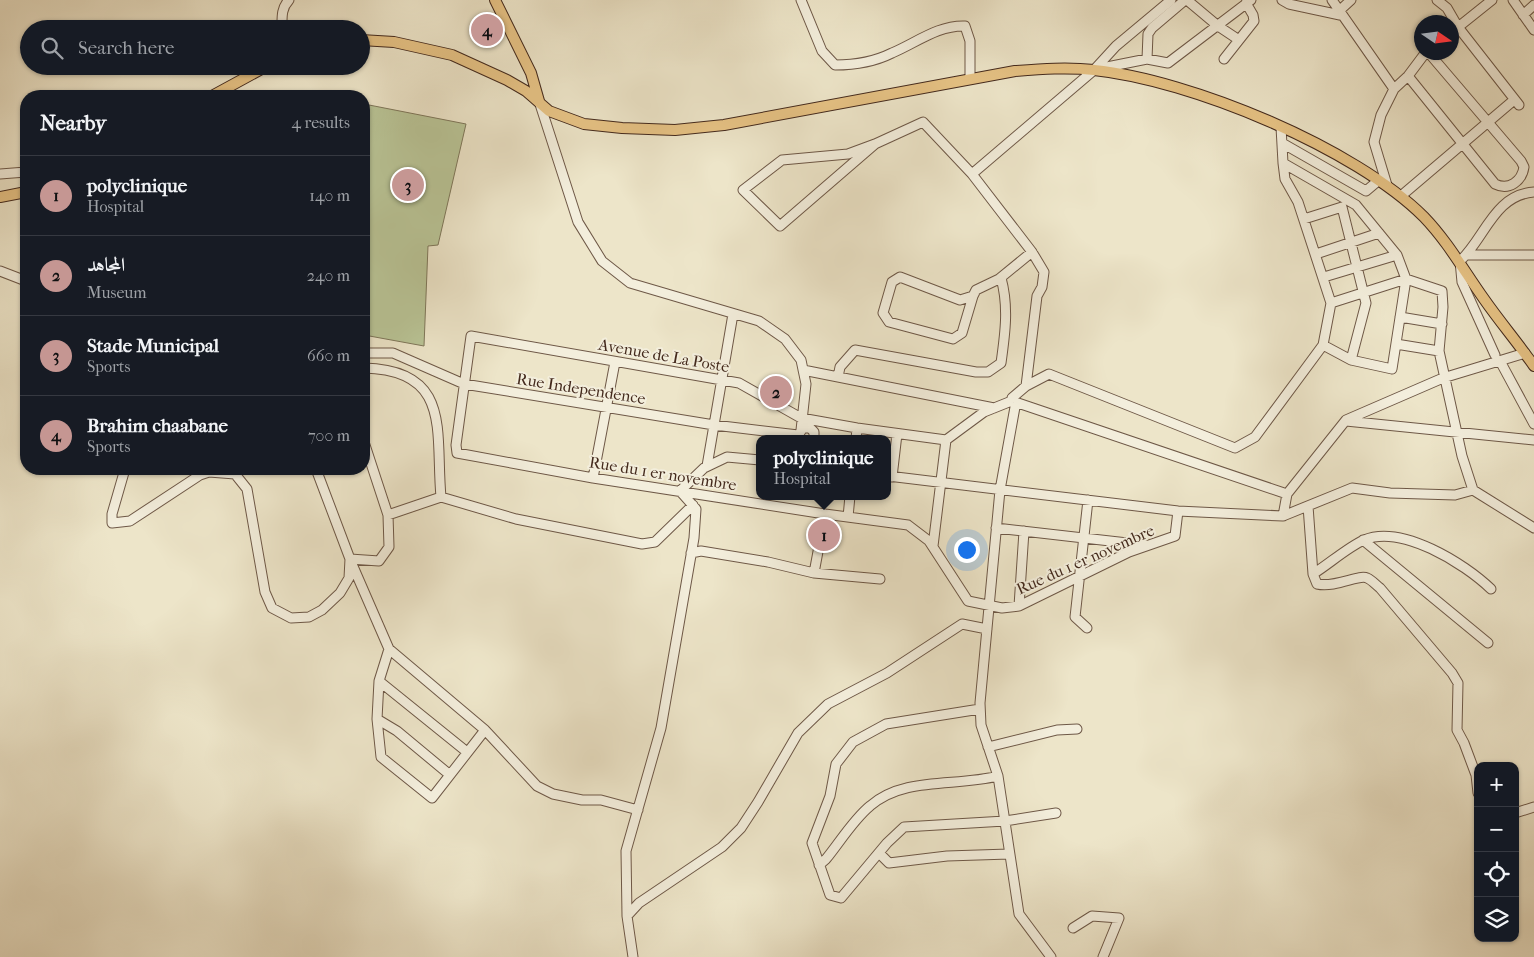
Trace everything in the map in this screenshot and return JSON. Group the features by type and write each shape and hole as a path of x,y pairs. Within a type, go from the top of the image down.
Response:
{"main road":[{"path":"496,0 531,73 539,101"},
{"path":"370,41 394,42 452,55 508,80 539,101 549,111 584,124 622,128 698,129 1015,71 1052,68 1094,70 1132,76 1194,92 1281,127 1345,159 1401,196 1463,258 1483,298 1534,366"},
{"path":"223,90 250,75"},
{"path":"0,198 20,193"}],"street":[{"path":"282,20 285,4 290,0"},
{"path":"801,0 822,51 835,65 858,65 891,54 942,29 952,26 965,26 970,41 970,79"},
{"path":"972,174 1094,70 1116,46 1171,0"},
{"path":"1147,59 1148,34 1152,28 1186,0 1239,40"},
{"path":"1282,0 1289,4 1340,13"},
{"path":"1332,0 1394,89"},
{"path":"1340,13 1351,0"},
{"path":"1437,0 1447,8 1450,15"},
{"path":"1459,26 1492,0"},
{"path":"1513,0 1534,30"},
{"path":"1094,70 1147,59 1168,63 1249,2 1254,21 1224,59"},
{"path":"1522,15 1534,6"},
{"path":"1401,196 1489,121 1517,102 1459,34"},
{"path":"1356,205 1366,191 1382,182 1374,142 1381,115 1394,89 1408,76 1421,60"},
{"path":"1408,76 1496,184 1501,187 1510,186 1521,178 1524,167 1521,161 1489,121 1434,60"},
{"path":"539,101 578,222 602,261 630,283 759,321 784,338 801,360 806,384 799,434"},
{"path":"875,144 780,226 743,190 782,160 848,154 923,122 972,174 1032,252 1044,272 1042,286 1037,296 1026,386"},
{"path":"1051,957 1019,914 998,776 981,724 980,709 996,528 1013,403 1026,386 1049,374 1235,448 1255,437 1323,345 1331,304 1324,277 1298,202 1285,179 1281,127"},
{"path":"1282,143 1366,191"},
{"path":"1283,163 1356,205 1397,255 1406,279 1392,369 1352,360 1323,345"},
{"path":"0,174 20,172"},
{"path":"1534,192 1522,193 1493,214 1463,258 1462,282 1497,358 1534,424"},
{"path":"1304,219 1342,207 1365,292 1366,303 1352,360"},
{"path":"1316,254 1378,233"},
{"path":"972,296 960,300 900,277 892,282 883,313 889,322 953,339 962,333 972,296 976,290 1001,278 1032,252"},
{"path":"1324,277 1397,255"},
{"path":"1463,258 1534,255"},
{"path":"0,271 20,279"},
{"path":"838,377 840,368 855,350 976,372 988,372 1002,363 1006,322 1001,278"},
{"path":"1331,304 1406,279 1442,292 1442,324 1439,351 1462,456 1474,490 1534,528"},
{"path":"707,466 733,314"},
{"path":"1400,317 1442,324"},
{"name":"Avenue de La Poste","path":"458,453 456,445 471,336 739,383 802,418 857,428 946,440"},
{"path":"1396,344 1439,351"},
{"name":"Rue Independence","path":"370,353 393,353 464,384 714,425 799,434"},
{"path":"1283,516 1287,494 1346,420 1445,377 1497,358 1525,353"},
{"path":"594,478 615,362"},
{"path":"370,368 382,369 410,377 428,395 439,423 441,497"},
{"path":"803,370 994,408"},
{"path":"933,546 946,440 984,412 1013,403 1287,494"},
{"path":"1346,420 1534,440"},
{"path":"799,434 810,428 814,435"},
{"path":"856,435 857,428"},
{"path":"891,471 897,434"},
{"name":"Rue du 1 er novembre","path":"458,453 594,478 908,525 933,546 968,601 1002,608 1018,606 1148,545 1175,536 1178,511"},
{"path":"633,957 627,916 626,851 661,728 691,553 696,509 680,491 707,466 727,457 756,460"},
{"path":"350,559 379,561 389,547 388,515 370,460"},
{"path":"123,475 112,514 112,523 130,521 200,475"},
{"path":"236,475 246,489 265,592 272,608 291,618 310,617 322,610 340,593 349,578 350,559"},
{"path":"318,475 350,559 390,649 485,730 517,767 537,786 553,794 582,800 601,800 638,810"},
{"path":"891,477 1178,511 1283,516 1352,488 1390,493 1455,495 1474,490"},
{"path":"388,515 441,497 516,519 642,544 654,542 693,505"},
{"path":"848,517 850,500"},
{"path":"1087,628 1075,617 1088,500"},
{"path":"1308,506 1313,574 1317,584 1326,586 1344,583 1360,576 1367,578 1380,588 1452,673 1458,683 1456,730 1464,743 1474,770"},
{"path":"814,573 825,514"},
{"path":"996,528 1148,545"},
{"path":"1018,606 1024,531"},
{"path":"1313,574 1364,540 1380,536 1396,536 1437,552 1478,576 1491,589"},
{"path":"1364,540 1488,643"},
{"path":"691,553 701,551 768,562 814,573 880,579"},
{"path":"627,916 639,903 722,847 740,828 758,802 798,733 828,704 886,673 962,624 987,629"},
{"path":"390,649 379,682 377,719 381,757 432,798 485,730"},
{"path":"379,682 468,752"},
{"path":"980,709 886,724 853,742 836,764 830,796 812,843 830,895 841,898 879,852 904,827 1005,821 1056,813"},
{"path":"377,719 396,731 450,775"},
{"path":"988,747 1057,730 1077,729"},
{"path":"819,864 826,859 869,806 884,796 906,786 975,782 998,776"},
{"path":"1519,812 1534,807"},
{"path":"879,852 889,863 947,856 1009,854"},
{"path":"1073,928 1092,916 1119,918 1103,957"}],"green space":[{"path":"370,105 466,124 438,245 428,246 424,346 370,336"}],"place":[{"name":"Brahim chaabane","path":"487,30"},
{"name":"Stade Municipal","path":"408,185"},
{"name":"المجاهد","path":"776,392"},
{"name":"polyclinique","path":"824,535"}]}
